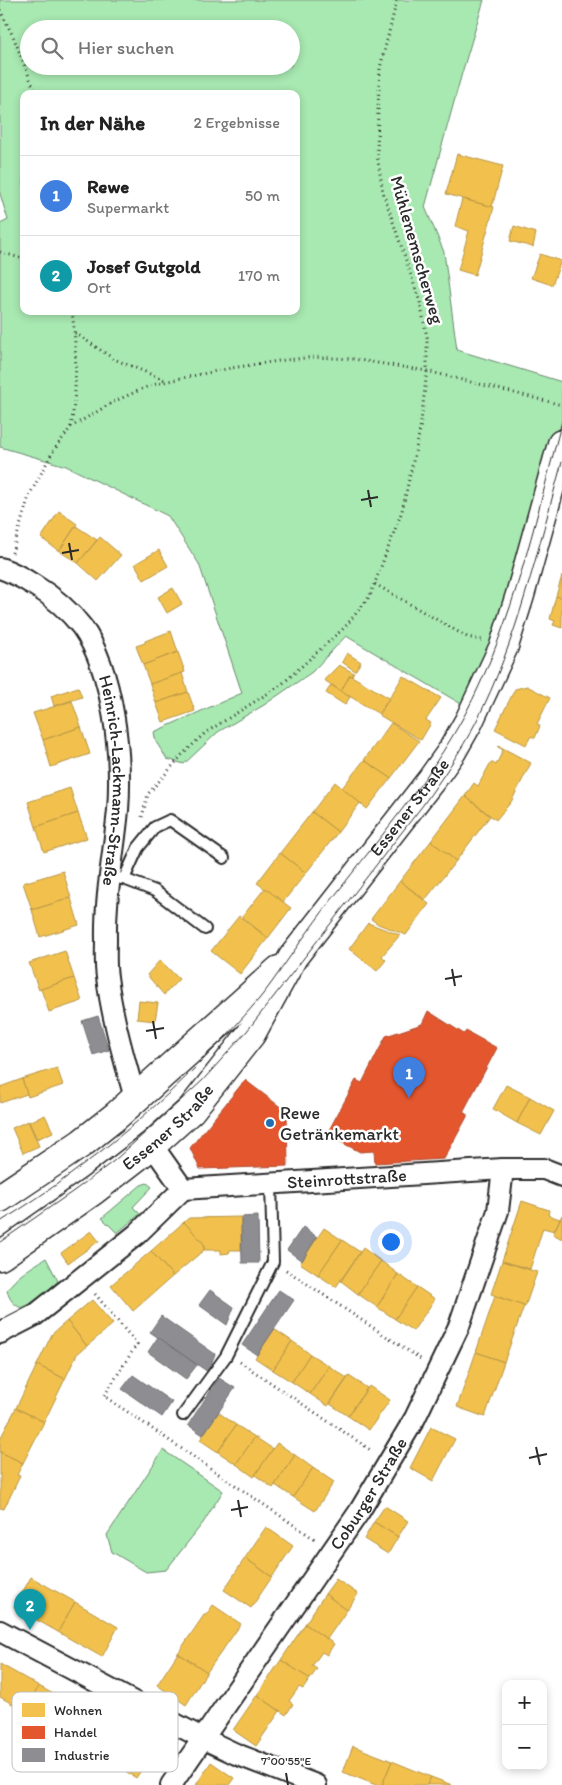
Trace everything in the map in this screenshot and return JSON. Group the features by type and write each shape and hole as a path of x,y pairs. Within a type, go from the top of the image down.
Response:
{"main road":[{"name":"Essener Straße","path":"0,1256 94,1190 152,1145 191,1110 251,1034 293,958 452,751 469,721 499,658 520,595 562,444"},
{"name":"Essener Straße","path":"0,1198 82,1143 293,958"}],"street":[{"name":"Heinrich-Lackmann-Straße","path":"3,569 45,591 64,607 82,628 96,653 106,678 118,749 119,780 117,879 106,936 107,976 120,1041 135,1098"},
{"path":"0,1333 35,1315 137,1234 183,1189 152,1145"},
{"name":"Steinrottstraße","path":"183,1189 503,1169 544,1169 562,1176"},
{"name":"Coburger Straße","path":"171,1785 359,1512 415,1418 459,1326 498,1211 503,1169"},
{"path":"0,1631 115,1692"},
{"path":"178,1725 236,1754 316,1785"}],"lane":[{"path":"205,929 156,891 117,879 155,827 170,820 224,858"},
{"path":"183,1415 226,1356 272,1262 271,1184"}],"path":[{"name":"Mühlenemscherweg","path":"138,848 148,794 157,783 205,733 280,685 345,627 370,596 402,511 420,430 427,370 427,337 420,302 383,192 377,155 380,68 397,0"},
{"path":"0,10 20,54"},
{"path":"28,75 34,90"},
{"path":"0,252 20,258"},
{"path":"71,427 76,379 73,315"},
{"path":"75,333 114,358 168,381"},
{"path":"3,569 18,536 29,496 52,453 71,427 115,401 149,386 231,368 315,357 353,359 427,370 562,405"},
{"path":"375,584 467,637 499,658"},
{"path":"272,1262 292,1273 438,1370"},
{"path":"226,1356 236,1359 389,1462"}],"green space":[{"path":"0,0 484,0 425,207 444,252 457,350 562,382 562,442 473,711 346,636 312,672 264,705 218,732 184,764 167,759 156,742 154,732 242,693 199,564 168,516 66,466 0,447 0,224 8,220 0,194"},
{"path":"147,1183 152,1187 133,1207 140,1214 117,1233 102,1218 141,1185"},
{"path":"46,1258 58,1281 35,1302 21,1308 12,1301 7,1290 20,1276"},
{"path":"163,1450 223,1491 203,1523 166,1570 146,1572 112,1552 107,1535"}],"building: Wohnen":[{"path":"457,154 503,166 492,207 446,194"},
{"path":"462,199 494,207 475,275 458,270 469,231 455,226"},
{"path":"514,226 536,233 533,247 510,241"},
{"path":"540,254 561,261 552,285 531,278"},
{"path":"59,511 77,524 59,551 41,538"},
{"path":"76,526 97,540 78,563 59,551"},
{"path":"100,537 121,555 98,581 78,563"},
{"path":"159,550 168,566 144,580 135,564"},
{"path":"562,576 562,598 556,596"},
{"path":"173,588 182,604 167,613 158,597"},
{"path":"556,596 562,598 562,628 553,625 555,621 550,619"},
{"path":"171,631 178,652 143,665 136,646"},
{"path":"178,652 185,672 150,684 143,665"},
{"path":"347,653 361,662 355,671 342,662"},
{"path":"339,665 354,673 352,676 350,675 341,691 324,680"},
{"path":"182,673 188,692 156,703 150,684"},
{"path":"350,675 389,698 379,714 341,691"},
{"path":"403,676 441,698 426,720 431,723 421,740 379,715"},
{"path":"331,685 350,697 345,705 326,693"},
{"path":"527,686 550,698 537,724 540,726 535,738 531,736 526,745 495,729 515,689"},
{"path":"78,687 82,697 54,706 51,696"},
{"path":"188,692 195,711 163,722 156,703"},
{"path":"72,701 81,727 43,740 33,713"},
{"path":"391,723 419,741 391,778 364,760"},
{"path":"81,727 90,754 51,767 43,740"},
{"path":"499,746 531,763 511,802 496,820 465,796 474,783 478,786 491,762 496,765 503,750"},
{"path":"364,760 391,778 367,809 342,788"},
{"path":"335,782 360,803 338,832 312,812"},
{"path":"70,788 78,813 36,827 28,802"},
{"path":"465,796 490,816 456,861 431,841"},
{"path":"312,812 338,832 306,873 280,853"},
{"path":"78,813 87,838 44,852 36,827"},
{"path":"431,841 456,861 425,900 400,881"},
{"path":"280,853 306,873 283,902 257,883"},
{"path":"63,871 71,898 32,910 23,883"},
{"path":"400,881 429,904 406,935 378,924 371,919"},
{"path":"265,888 291,908 268,938 242,917"},
{"path":"71,898 79,925 40,937 32,910"},
{"path":"239,916 268,938 240,974 211,951"},
{"path":"368,923 400,935 382,956 386,960 377,971 349,949"},
{"path":"65,951 74,978 39,990 29,963"},
{"path":"160,960 179,979 164,995 147,975"},
{"path":"74,978 82,1001 49,1012 41,989"},
{"path":"139,1001 158,1003 155,1021 137,1019"},
{"path":"57,1068 63,1085 28,1097 22,1079"},
{"path":"22,1079 27,1094 0,1103 0,1087"},
{"path":"506,1085 530,1097 517,1123 493,1109"},
{"path":"530,1097 554,1111 541,1135 517,1123"},
{"path":"45,1115 53,1132 37,1139 29,1122"},
{"path":"28,1121 39,1146 23,1153 12,1128"},
{"path":"522,1201 549,1210 548,1215 560,1219 554,1231 543,1228 530,1269 502,1261"},
{"path":"562,1215 562,1239 553,1234"},
{"path":"241,1217 241,1250 230,1250 229,1253 221,1254 221,1250 204,1250 204,1244 184,1222 189,1218"},
{"path":"184,1222 204,1244 204,1250 173,1276 151,1251"},
{"path":"324,1228 342,1240 318,1275 300,1263"},
{"path":"91,1231 99,1241 68,1263 61,1253"},
{"path":"342,1240 360,1252 336,1287 318,1275"},
{"path":"363,1248 381,1261 358,1294 341,1281"},
{"path":"151,1251 173,1276 133,1311 111,1285"},
{"path":"381,1261 398,1274 377,1307 358,1294"},
{"path":"502,1261 537,1272 525,1307 491,1294"},
{"path":"398,1274 417,1287 395,1319 377,1307"},
{"path":"417,1287 435,1299 413,1331 395,1319"},
{"path":"495,1296 524,1306 504,1362 476,1352"},
{"path":"92,1300 113,1324 87,1346 67,1321"},
{"path":"67,1321 87,1346 77,1354 65,1379 37,1365 52,1334"},
{"path":"274,1329 292,1341 273,1370 255,1358"},
{"path":"292,1341 310,1354 292,1382 273,1370"},
{"path":"476,1352 504,1362 485,1417 457,1407"},
{"path":"310,1354 329,1366 310,1394 292,1382"},
{"path":"37,1365 65,1379 44,1422 16,1408"},
{"path":"329,1366 347,1378 328,1406 310,1394"},
{"path":"349,1376 367,1388 348,1416 330,1404"},
{"path":"369,1386 390,1400 369,1430 348,1416"},
{"path":"16,1408 44,1422 23,1463 0,1452 0,1439"},
{"path":"218,1412 236,1425 218,1452 200,1440"},
{"path":"236,1425 255,1437 236,1464 218,1452"},
{"path":"431,1427 455,1439 433,1481 410,1468"},
{"path":"255,1437 273,1449 254,1477 236,1464"},
{"path":"277,1443 295,1455 273,1488 255,1475"},
{"path":"0,1452 23,1463 17,1475 20,1476 4,1509 0,1508"},
{"path":"295,1455 313,1468 293,1497 275,1485"},
{"path":"313,1468 334,1482 315,1511 293,1497"},
{"path":"385,1506 408,1521 398,1537 374,1522"},
{"path":"374,1522 398,1537 388,1554 364,1539"},
{"path":"266,1527 293,1546 272,1577 245,1558"},
{"path":"245,1558 272,1577 251,1608 224,1590"},
{"path":"31,1577 75,1602 58,1632 14,1607"},
{"path":"336,1579 358,1594 347,1610 325,1594"},
{"path":"325,1594 347,1610 327,1639 305,1624"},
{"path":"75,1602 118,1627 102,1657 58,1632"},
{"path":"213,1605 241,1624 207,1672 178,1653"},
{"path":"305,1624 334,1644 327,1655 322,1652 312,1666 317,1669 310,1679 281,1660"},
{"path":"178,1653 207,1672 186,1705 178,1699 178,1692 167,1692 157,1685"},
{"path":"281,1660 310,1679 303,1689 299,1687 289,1701 293,1704 286,1715 257,1695"},
{"path":"0,1664 39,1686 36,1692 12,1692 12,1704 0,1697"},
{"path":"39,1686 50,1692 36,1692"},
{"path":"257,1695 280,1711 256,1746 233,1730"},
{"path":"353,1746 392,1761 382,1785 376,1785 343,1772"},
{"path":"392,1761 431,1777 427,1785 382,1785"},
{"path":"211,1762 234,1778 229,1785 196,1785"},
{"path":"127,1772 140,1772 136,1778"},
{"path":"431,1777 452,1785 427,1785"}],"building: Handel":[{"path":"428,1011 464,1034 466,1031 497,1048 463,1112 468,1115 444,1159 375,1163 374,1151 360,1152 333,1138 335,1133 329,1130 356,1080 362,1083 386,1036 422,1024"},
{"path":"245,1080 287,1112 288,1166 200,1169 190,1148"}],"building: Industrie":[{"path":"98,1016 109,1050 93,1055 82,1021"},
{"path":"258,1216 259,1263 242,1263 241,1217"},
{"path":"303,1227 317,1237 302,1261 287,1250"},
{"path":"210,1290 234,1307 227,1325 199,1305"},
{"path":"279,1290 294,1300 257,1355 242,1345"},
{"path":"161,1316 215,1354 208,1372 150,1332"},
{"path":"158,1337 197,1365 186,1379 148,1352"},
{"path":"133,1375 172,1402 162,1417 122,1389"},
{"path":"219,1378 235,1388 203,1435 188,1425"}],"tram line":[{"path":"0,1222 71,1174 138,1121 231,1031 263,994 322,912 417,789 466,713 493,654 516,589 562,421"},
{"path":"0,1242 115,1160 202,1081 247,1031 423,805 470,733 503,660 535,561 562,462"}],"place":[{"name":"Rewe","path":"409,1098"},
{"name":"Rewe Getränkemarkt","path":"270,1123"},
{"name":"Josef Gutgold","path":"30,1630"}]}
